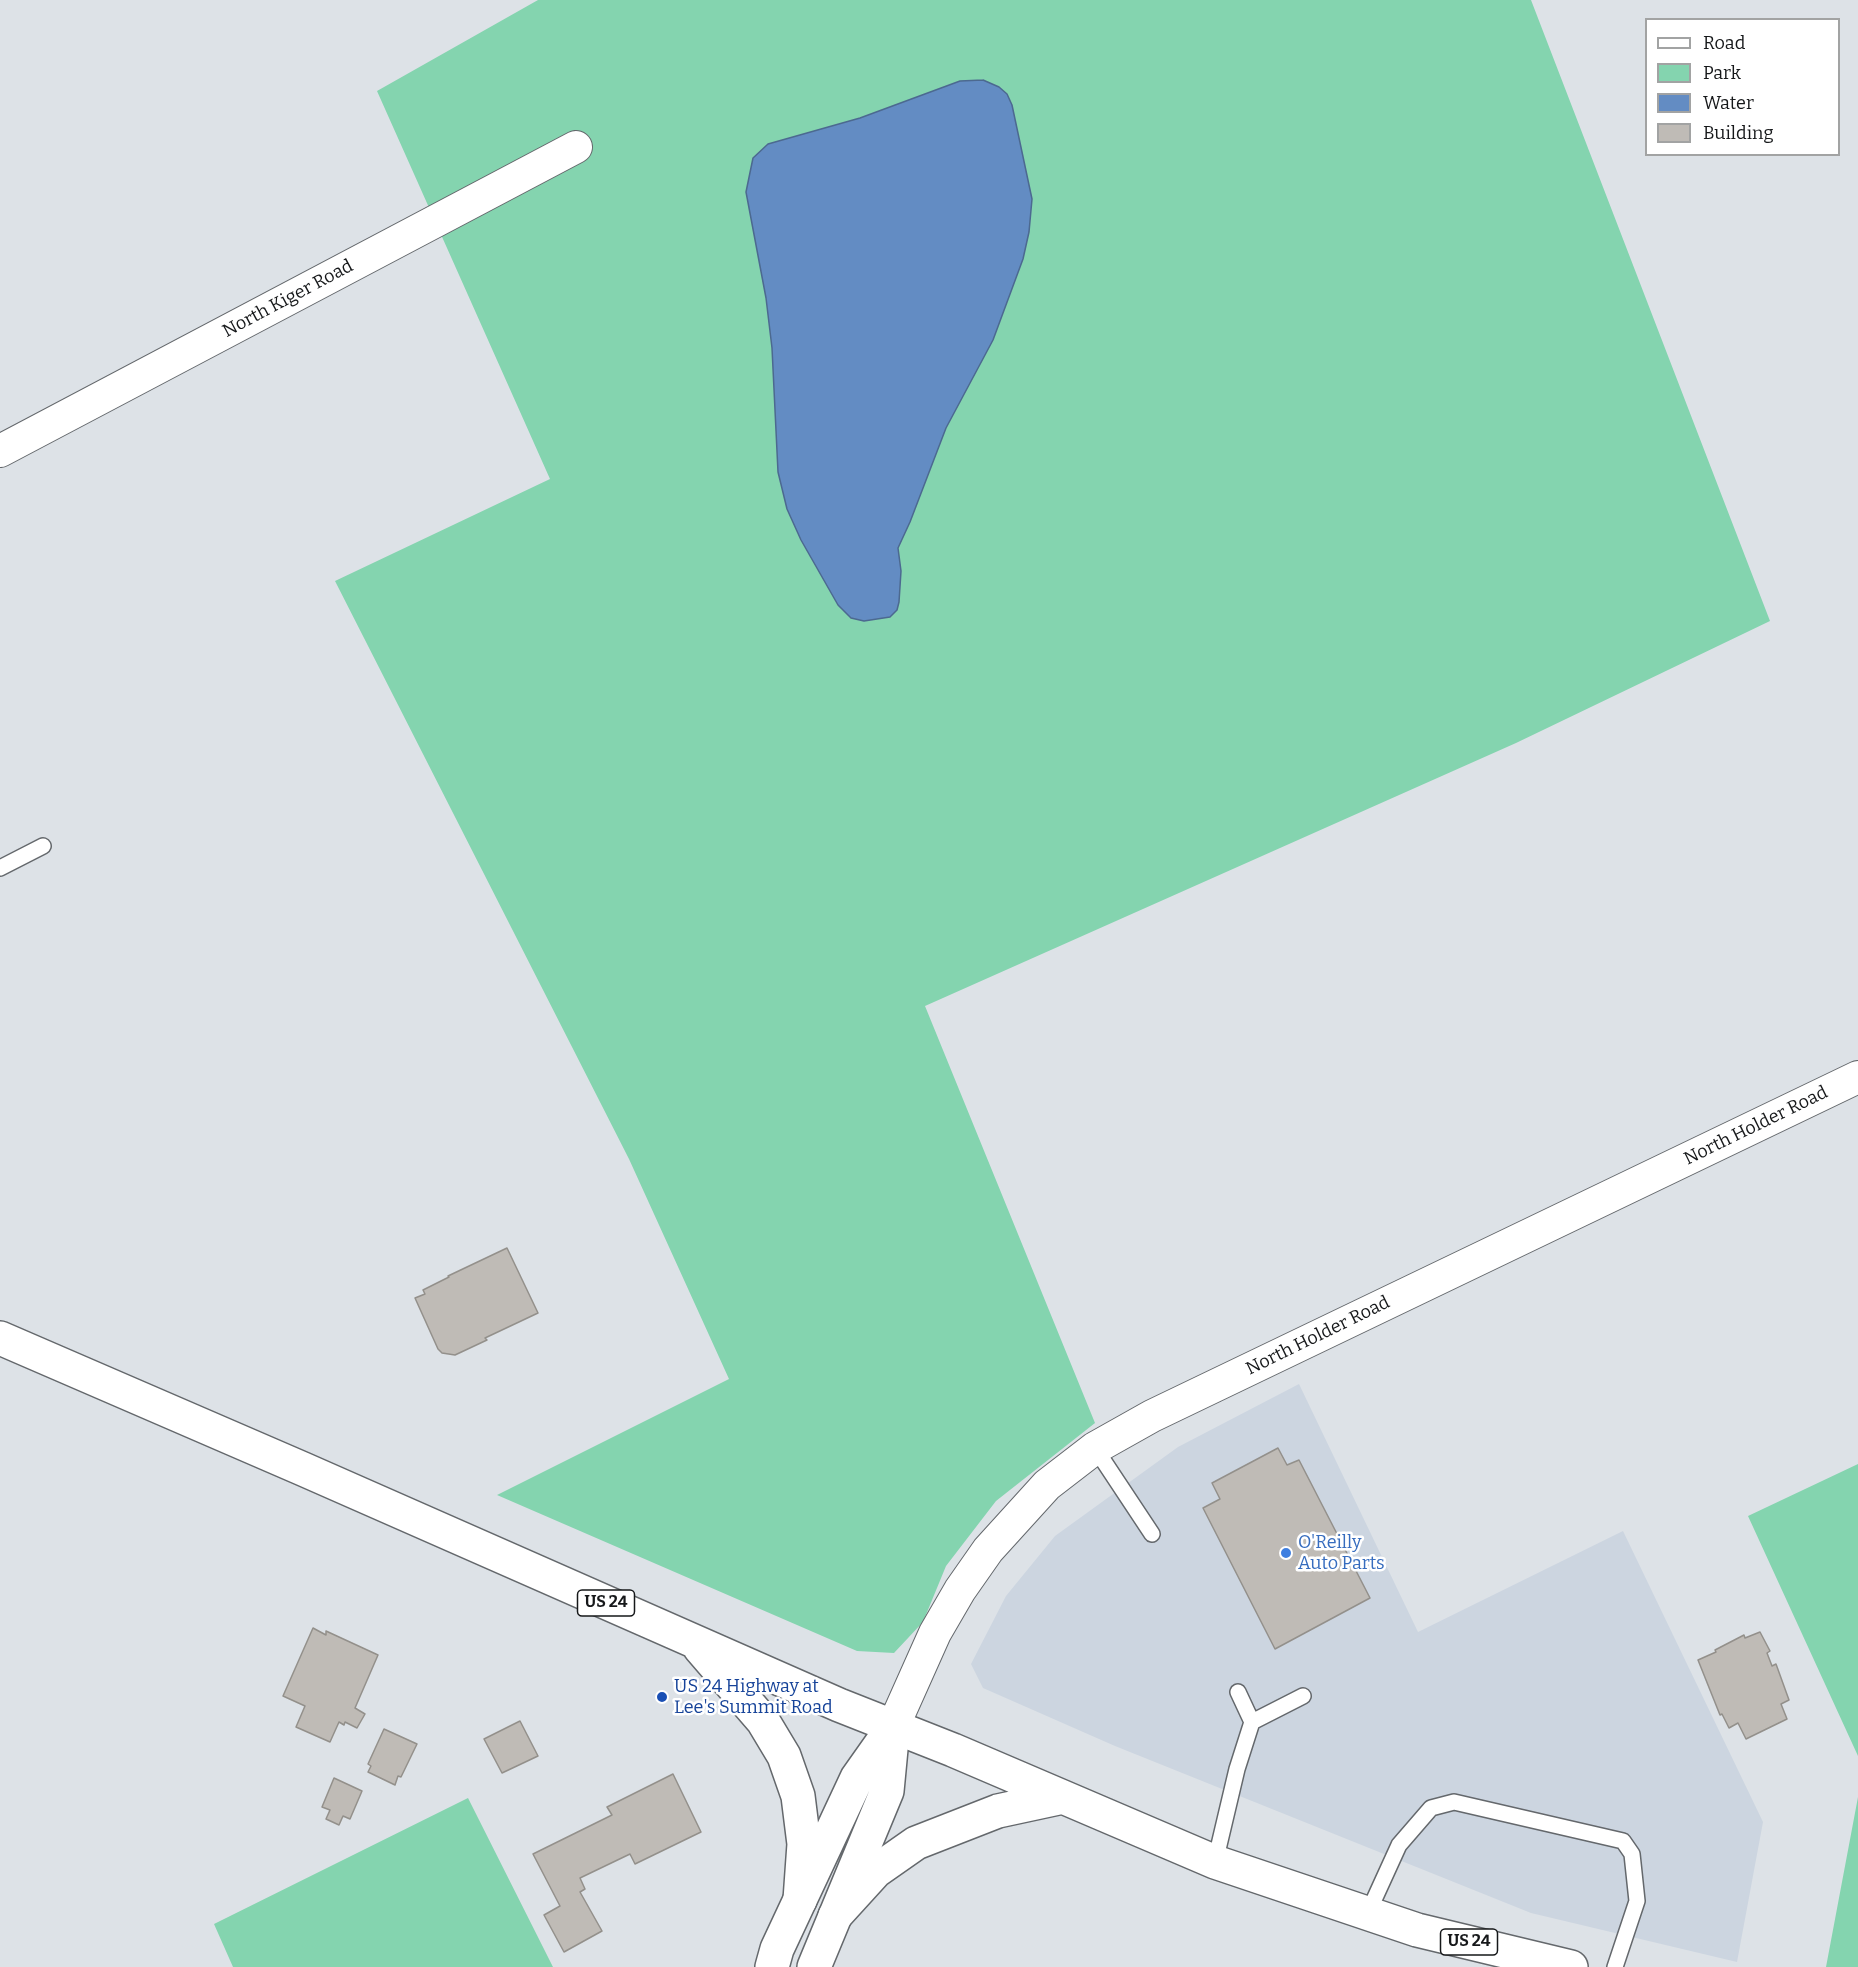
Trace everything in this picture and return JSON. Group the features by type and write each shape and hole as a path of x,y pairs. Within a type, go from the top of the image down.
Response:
{"main road":[{"name":"US 24","path":"0,1338 839,1705 1215,1862 1417,1929 1571,1967"},
{"path":"695,1642 763,1721 784,1756 798,1796 804,1844 800,1900"},
{"path":"772,1967 777,1948 857,1778 893,1727"},
{"path":"814,1967 887,1791 893,1727"},
{"path":"836,1916 876,1871 916,1843 998,1811 1063,1797"}],"street":[{"name":"North Kiger Road","path":"0,451 576,147"},
{"name":"North Holder Road","path":"893,1727 935,1633 960,1590 988,1550 1047,1485 1095,1448 1152,1416 1858,1077"}],"lane":[{"path":"0,868 43,846"},
{"path":"1095,1448 1152,1534"},
{"path":"1215,1862 1237,1769 1252,1722 1238,1692"},
{"path":"1252,1722 1303,1696"},
{"path":"1368,1914 1399,1845 1431,1808 1454,1802 1623,1841 1632,1854 1637,1901 1615,1967"}],"shaded area":[{"path":"1299,1384 1418,1632 1623,1531 1763,1822 1737,1962 1531,1913 1115,1746 983,1688 971,1664 1006,1596 1055,1536 1178,1447"}],"green space":[{"path":"538,0 1531,0 1770,621 1516,743 925,1006 1095,1423 996,1501 946,1566 923,1622 894,1653 857,1651 497,1495 729,1379 629,1159 335,581 550,479 377,91"},
{"path":"1858,1464 1858,1756 1748,1516"},
{"path":"1858,1797 1858,1967 1826,1967"},
{"path":"468,1798 553,1967 233,1967 214,1924"}],"water":[{"path":"983,80 999,87 1007,94 1012,105 1032,199 1029,232 1023,259 993,340 946,428 898,548 901,571 897,610 890,617 864,621 851,618 838,605 801,540 787,509 778,472 772,348 766,298 746,192 753,158 768,144 860,118 960,81"}],"building":[{"path":"507,1248 538,1313 455,1355 442,1353 438,1349 415,1298 425,1294 423,1290 448,1276"},
{"name":"O'Reilly Auto Parts","path":"1278,1448 1287,1465 1299,1460 1370,1598 1275,1649 1203,1508 1220,1499 1212,1483"},
{"path":"313,1628 326,1635 326,1631 378,1655 355,1708 365,1714 357,1728 345,1722 344,1725 339,1722 330,1742 296,1727 305,1706 283,1696"},
{"path":"1760,1632 1770,1651 1767,1653 1772,1666 1776,1664 1789,1700 1781,1704 1787,1719 1746,1739 1738,1723 1729,1728 1722,1714 1720,1715 1698,1660 1744,1635 1745,1638"},
{"path":"520,1721 538,1756 502,1773 484,1739"},
{"path":"384,1729 417,1744 395,1785 368,1772 371,1766 368,1764"},
{"path":"673,1774 701,1832 635,1864 630,1854 580,1878 585,1889 580,1892 602,1931 564,1952 544,1915 560,1906 533,1854 612,1815 607,1807"},
{"path":"334,1778 362,1791 350,1819 343,1816 339,1825 326,1819 330,1810 322,1807"}],"place":[{"name":"O'Reilly Auto Parts","path":"1286,1553"},
{"name":"US 24 Highway at Lee's Summit Road","path":"662,1697"}]}
